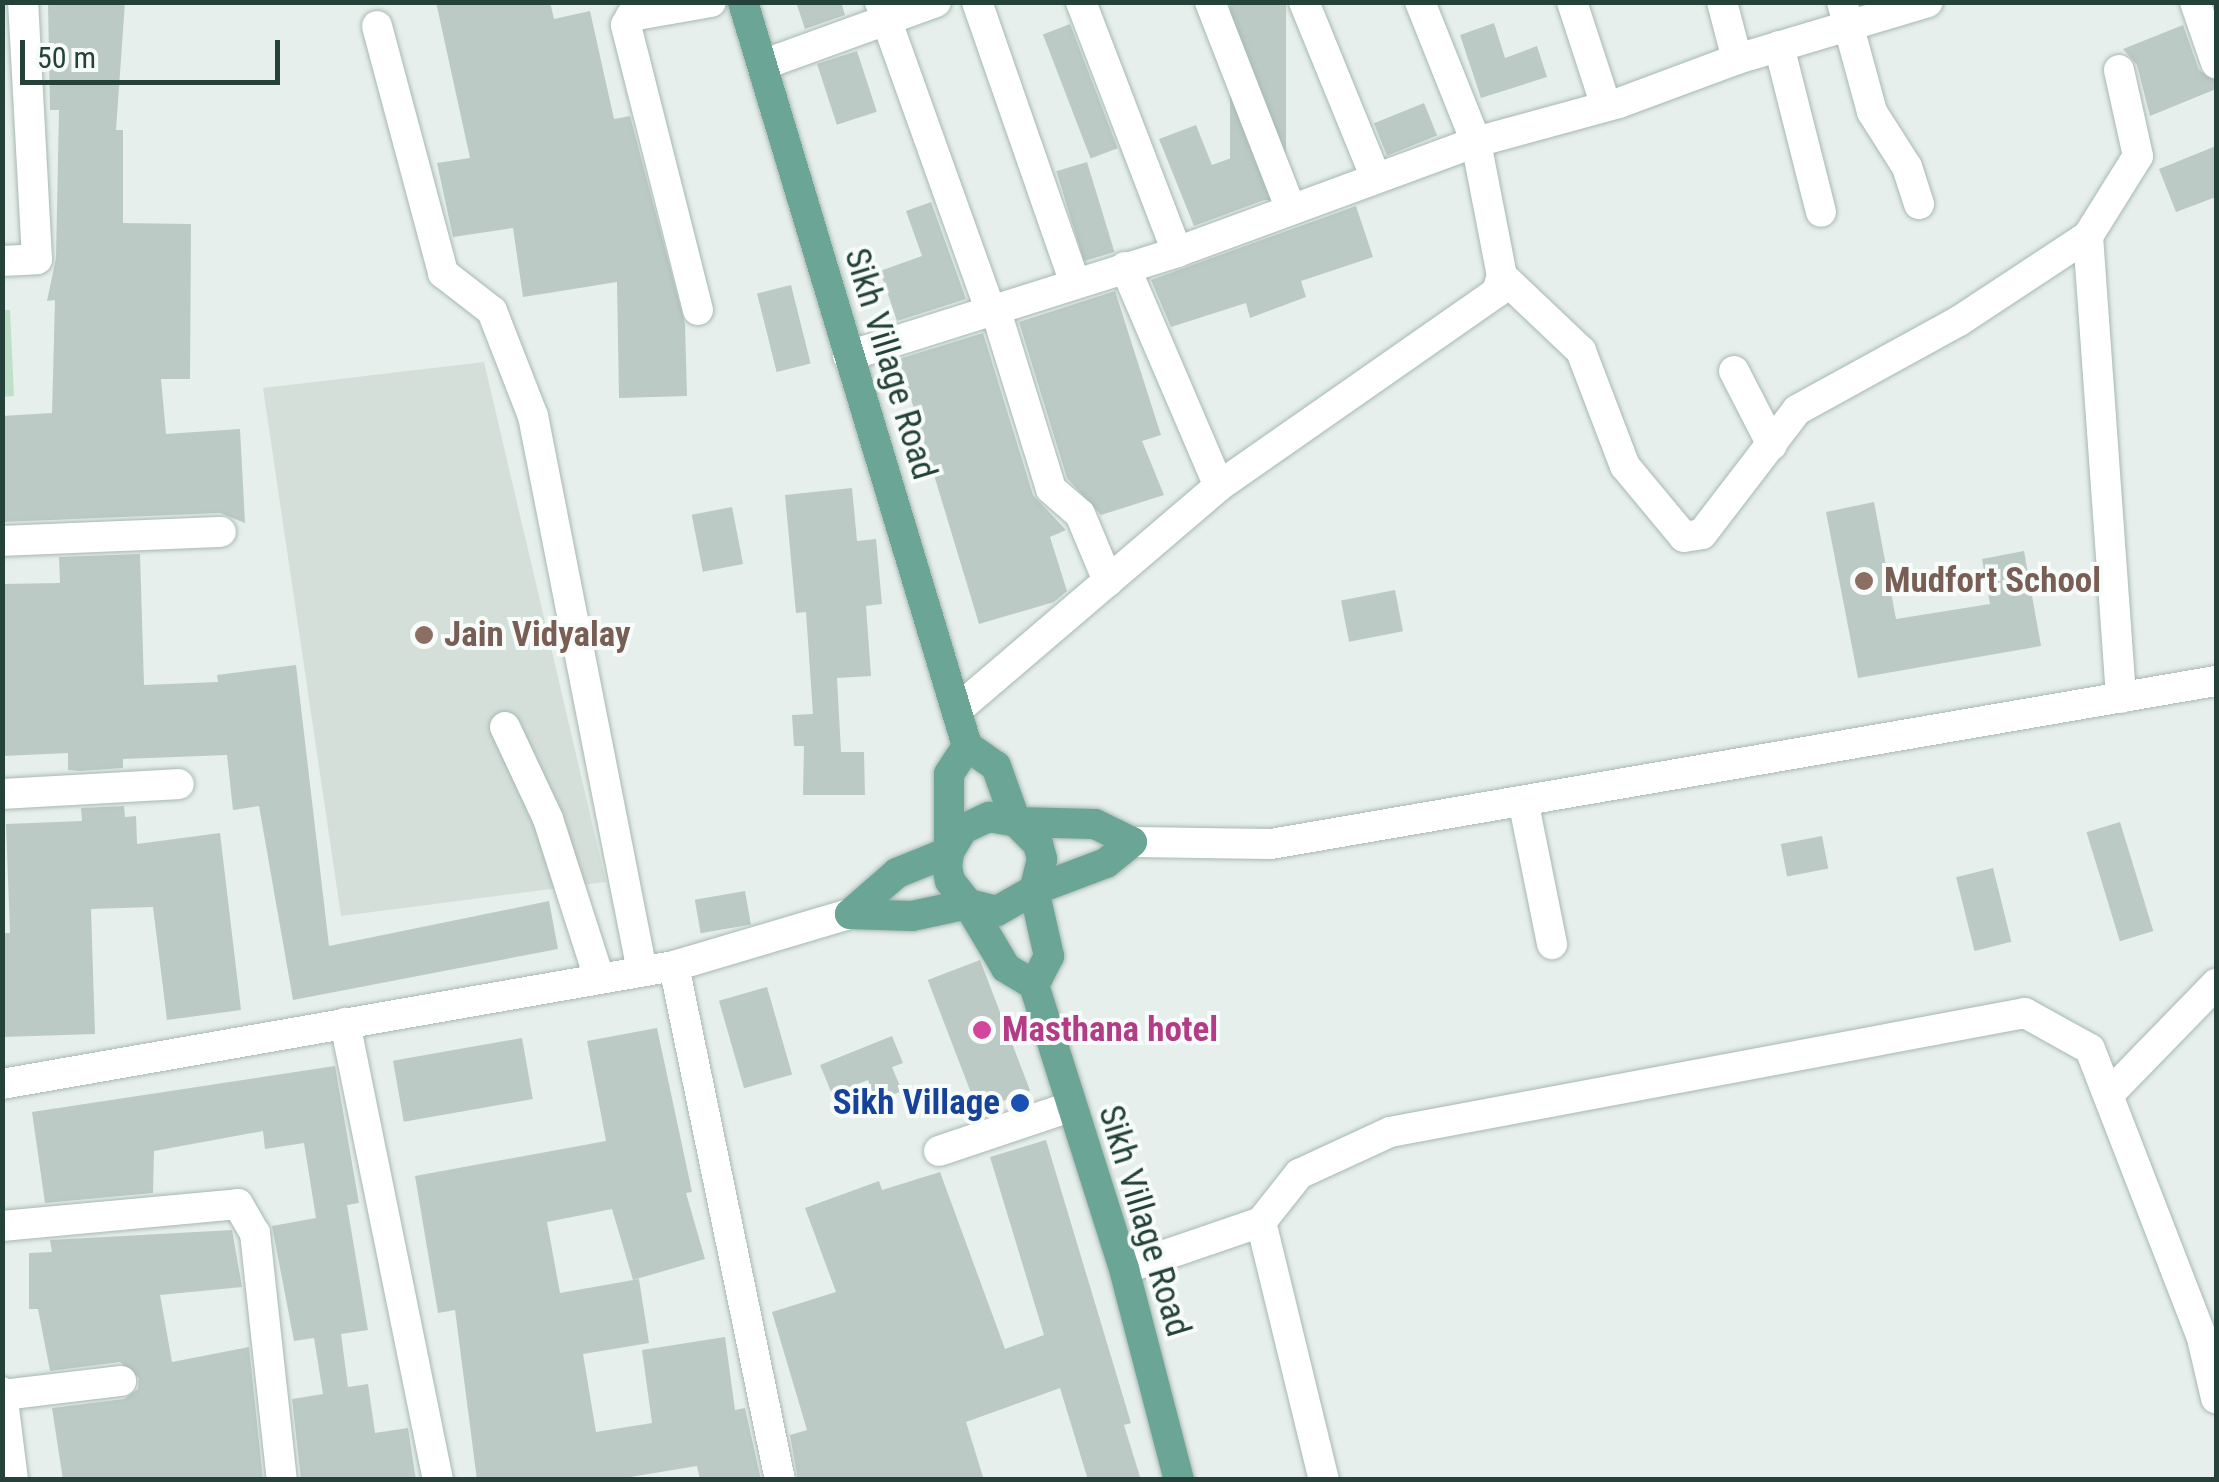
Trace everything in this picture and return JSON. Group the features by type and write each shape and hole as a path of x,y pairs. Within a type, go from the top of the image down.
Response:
{"main road":[{"name":"Sikh Village Road","path":"744,2 967,746"},
{"path":"967,746 996,766 1016,822 1038,844 1042,860 1034,890 1049,956 1034,985 1006,968 950,881 950,774 967,746"},
{"path":"975,821 1096,824 1132,842 1106,863 1034,890 996,912 968,904 912,916 850,914 897,873 948,852 975,821"},
{"name":"Sikh Village Road","path":"1034,985 1124,1269 1179,1480"}],"street":[{"path":"2,260 36,258 23,2"},
{"path":"698,310 626,25 631,16 711,2"},
{"path":"762,65 883,12 936,2"},
{"path":"977,2 1074,280"},
{"path":"1082,2 1178,252"},
{"path":"1210,2 1291,210"},
{"path":"1304,2 1376,178"},
{"path":"958,710 1219,486 1497,292 1502,276 1476,142 1420,2"},
{"path":"1572,2 1605,103"},
{"path":"1722,2 1737,58"},
{"path":"848,356 1074,280 1178,252 1476,142 1605,103 1620,104 1737,58 1779,46 1846,14 1928,2"},
{"path":"2194,2 2216,63"},
{"path":"883,12 992,309 1051,489 1080,514 1108,581"},
{"path":"1846,14 1872,112 1908,167 1920,204"},
{"path":"377,26 432,247 443,273 492,311 533,416 642,971"},
{"path":"1779,46 1821,212"},
{"path":"1502,276 1581,352 1624,466 1684,537 1702,534 1797,410 1958,322 2088,236 2138,156 2119,70"},
{"path":"2088,236 2121,698"},
{"path":"1125,268 1219,486"},
{"path":"1734,372 1772,445"},
{"path":"2,541 221,532"},
{"path":"1132,842 1271,844 1524,805 2216,681"},
{"path":"505,728 548,819 599,978"},
{"path":"2,794 180,784"},
{"path":"1524,805 1552,944"},
{"path":"2,1084 674,966 850,914"},
{"path":"674,966 780,1480"},
{"path":"2110,1092 2216,984"},
{"path":"1124,1269 1261,1222 1298,1174 1390,1132 2025,1013 2090,1049 2110,1092 2202,1338 2216,1398"},
{"path":"345,1022 438,1480"},
{"path":"939,1150 1070,1107"},
{"path":"2,1226 238,1204 254,1233 282,1480"},
{"path":"1261,1222 1324,1480"},
{"path":"13,1480 3,1394 121,1381"}],"shaded area":[{"name":"Jain Vidyalay","path":"484,362 606,882 341,916 263,388"}],"green space":[{"path":"3,310 10,310 14,396 3,397"}],"building":[{"path":"48,2 125,2 116,130 123,130 123,223 191,224 190,379 161,379 166,434 240,429 245,523 220,513 2,522 2,416 52,413 55,300 47,301 56,258 59,110 50,110"},
{"path":"436,2 550,2 554,19 590,11 614,119 630,116 685,324 687,396 619,398 617,282 523,297 513,228 453,237 437,163 470,158"},
{"path":"796,2 841,2 845,15 805,29"},
{"path":"1230,2 1286,2 1286,200 1230,200"},
{"path":"1494,23 1505,58 1537,46 1547,77 1481,98 1460,35"},
{"path":"1070,24 1118,148 1091,159 1043,34"},
{"path":"2183,25 2199,70 2216,81 2216,89 2150,116 2137,65 2123,49"},
{"path":"857,51 877,112 837,125 817,64"},
{"path":"1424,103 1437,135 1387,156 1374,123"},
{"path":"1196,125 1212,165 1248,152 1267,199 1194,226 1159,139"},
{"path":"2216,146 2216,197 2176,212 2159,169"},
{"path":"1087,162 1114,252 1084,261 1056,171"},
{"path":"931,202 966,299 897,321 880,271 922,256 906,211"},
{"path":"1356,206 1373,257 1301,281 1306,297 1250,318 1246,303 1171,327 1151,280"},
{"path":"791,285 811,364 777,372 757,293"},
{"path":"1115,291 1161,435 1142,441 1164,495 1101,515 1067,478 1019,322"},
{"path":"983,333 1033,495 1066,530 1050,537 1067,591 1054,602 979,624 899,359"},
{"path":"852,488 857,541 876,539 882,604 866,606 871,676 837,678 841,752 864,752 865,795 803,795 804,746 794,746 792,715 813,714 806,612 796,613 785,495"},
{"name":"Mudfort School","path":"1874,502 1896,619 1990,604 1982,559 2024,551 2041,646 1858,678 1826,512"},
{"path":"732,507 743,564 703,572 692,515"},
{"path":"140,554 144,685 218,682 217,675 296,665 329,946 549,901 558,949 293,1000 259,806 233,810 227,755 123,759 123,768 80,771 68,770 68,753 3,756 2,584 60,583 59,557"},
{"path":"1395,590 1403,631 1349,642 1341,600"},
{"path":"124,806 125,817 136,816 137,844 220,833 241,1010 167,1020 153,907 91,909 95,1034 2,1037 2,933 10,933 6,824 82,821 81,808"},
{"path":"2120,822 2153,931 2120,941 2087,832"},
{"path":"1822,836 1828,868 1787,876 1781,844"},
{"path":"1993,868 2011,942 1975,951 1956,877"},
{"path":"745,891 751,924 701,933 695,900"},
{"path":"980,960 1030,1091 978,1111 928,980"},
{"path":"767,987 792,1074 744,1088 719,1001"},
{"path":"657,1028 692,1192 686,1193 705,1259 633,1280 612,1209 547,1222 560,1293 639,1279 649,1343 583,1354 596,1432 652,1423 642,1350 725,1337 735,1410 745,1408 761,1480 700,1480 697,1466 612,1480 477,1480 455,1310 438,1313 415,1176 606,1141 587,1041"},
{"path":"892,1036 903,1063 892,1067 902,1091 876,1101 868,1080 832,1094 820,1065"},
{"path":"522,1038 533,1099 404,1122 393,1061"},
{"path":"335,1066 359,1203 347,1205 368,1330 341,1334 348,1387 368,1384 375,1433 408,1428 416,1480 301,1480 292,1399 323,1394 314,1338 294,1341 272,1226 316,1218 304,1143 265,1149 263,1131 154,1151 153,1193 45,1203 32,1112"},
{"path":"1046,1140 1131,1423 1124,1425 1141,1480 1088,1480 1060,1388 966,1422 984,1480 798,1480 790,1435 807,1430 772,1312 836,1292 805,1208 879,1181 882,1190 940,1172 1005,1349 1044,1335 990,1157"},
{"path":"232,1230 242,1287 160,1295 172,1362 249,1347 263,1480 63,1480 52,1408 124,1399 138,1389 139,1378 120,1362 50,1371 38,1309 29,1309 29,1253 52,1252 50,1240"}],"place":[{"name":"Mudfort School","path":"1864,581"},
{"name":"Jain Vidyalay","path":"424,635"},
{"name":"Masthana hotel","path":"982,1030"},
{"name":"Sikh Village","path":"1020,1103"}]}
